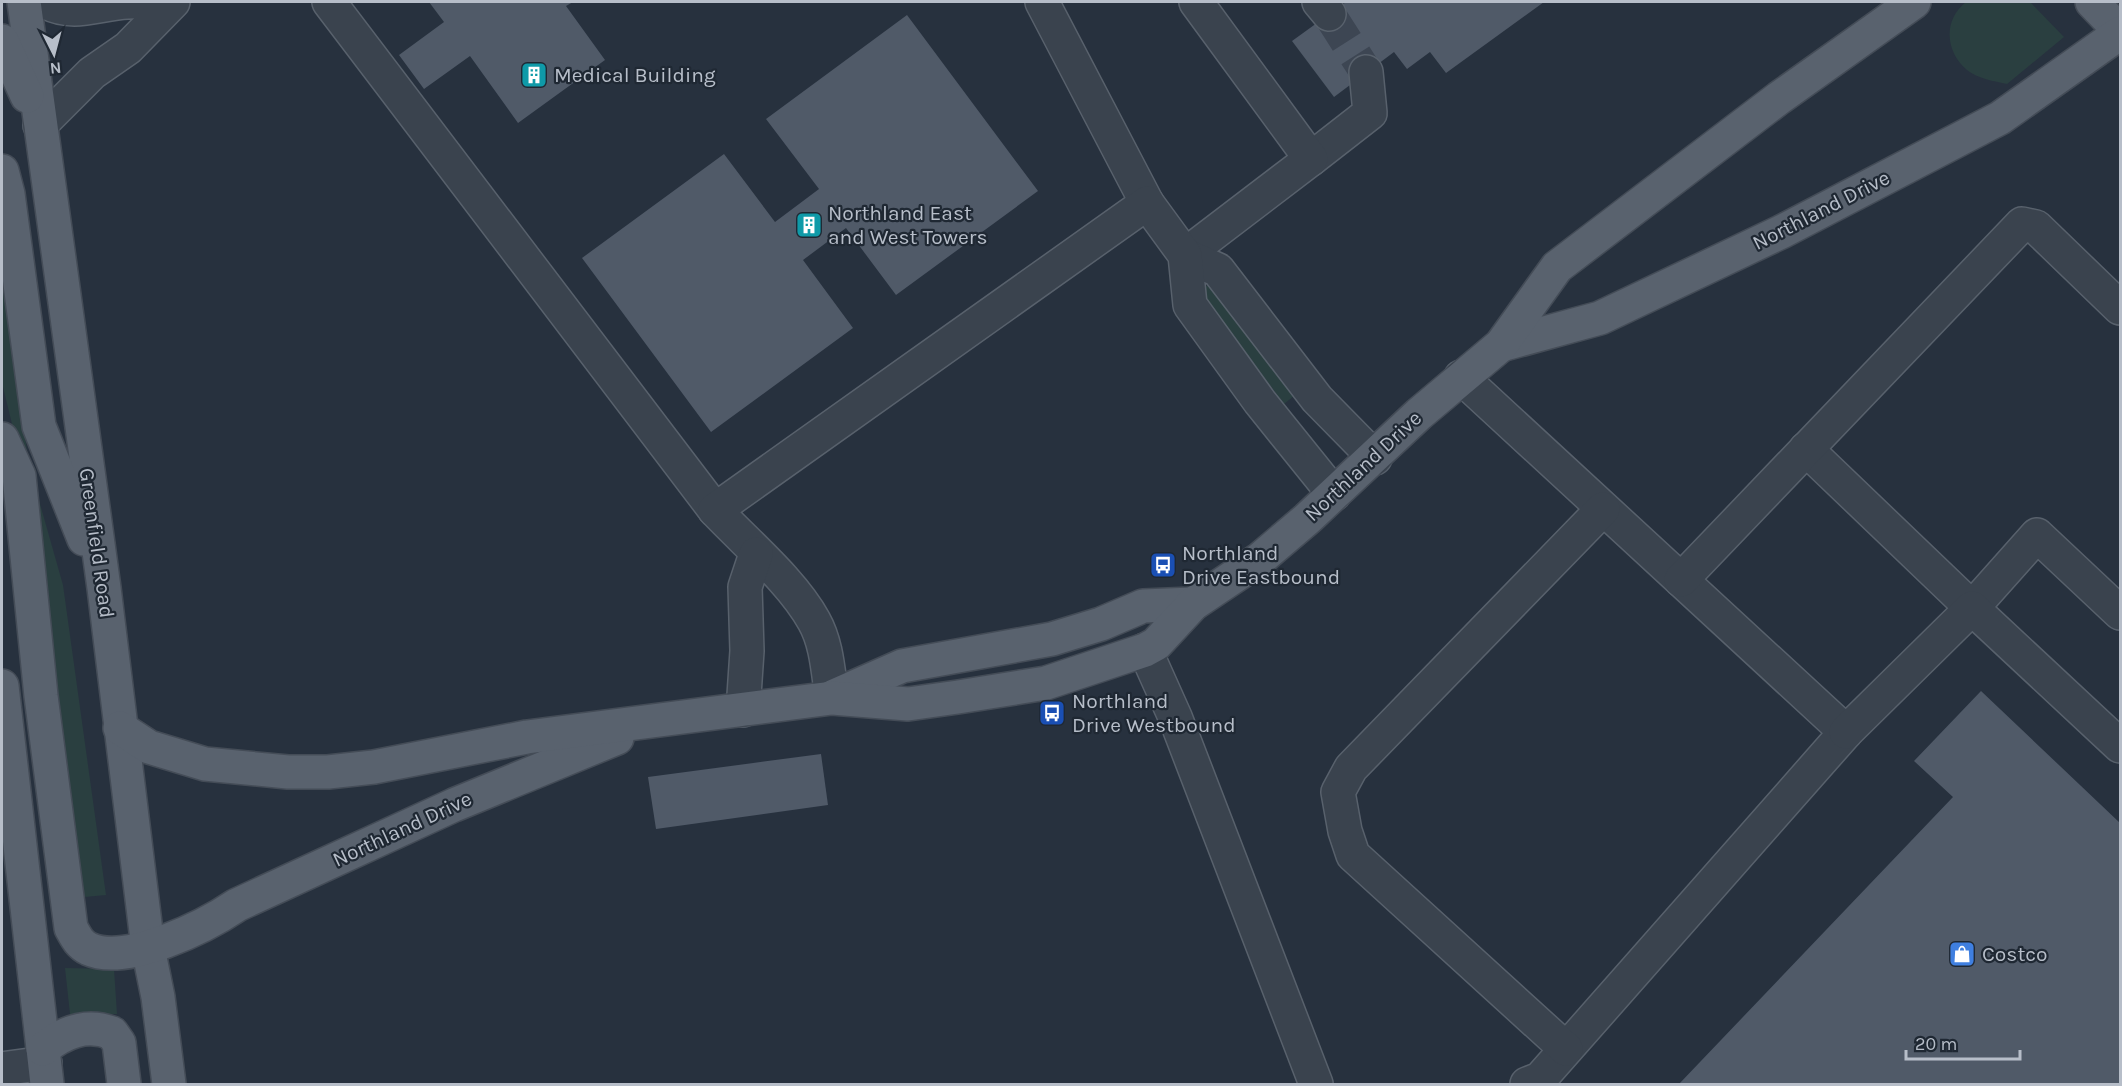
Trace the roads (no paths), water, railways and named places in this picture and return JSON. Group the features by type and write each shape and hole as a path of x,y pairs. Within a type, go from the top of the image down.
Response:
{"main road":[{"name":"Greenfield Road","path":"24,2 104,588 148,948 158,997 169,1084"},
{"name":"Northland Drive","path":"120,728 149,747 205,764 267,771 328,772 374,767 527,737 832,698 908,704 958,697 1046,683 1145,650 1156,644 1192,604 1260,559 1375,458 1419,414 1501,345 1557,267 1760,112 1914,2"},
{"path":"2092,2 2121,32"},
{"name":"Northland Drive","path":"1501,345 1600,318 1781,232 2000,118 2121,32"},
{"path":"2,41 40,125"},
{"path":"2,171 8,194 39,426 104,588"},
{"name":"Northland Drive","path":"2,439 19,476 41,696 71,928 78,941 89,949 104,952 148,948 208,925 237,905 454,805 661,721"},
{"name":"Northland Drive","path":"832,698 902,666 1052,639 1101,624 1143,606 1192,604"},
{"path":"2,694 8,798 45,1066"},
{"path":"45,1066 69,1032 86,1028 112,1033 119,1043 124,1084"}],"lane":[{"path":"46,2 58,8 83,10 128,2 172,2"},
{"path":"40,125 92,73 128,48 172,2"},
{"path":"329,2 715,510 783,579 815,621 826,654 832,698"},
{"path":"1042,2 1147,203 1185,255 1218,270 1317,399 1375,458"},
{"path":"1196,2 1311,159"},
{"path":"1185,255 1370,112 1366,72"},
{"path":"715,510 1147,203"},
{"path":"1681,580 2022,224 2036,227 2121,308"},
{"path":"1185,255 1190,305 1260,402 1334,494"},
{"path":"1461,377 1846,732"},
{"path":"1806,449 1972,608 2121,746"},
{"path":"1566,1049 1353,855 1345,831 1338,792 1352,768 1603,509"},
{"path":"1527,1084 1540,1079 1846,732 1972,608 2037,536 2121,613"},
{"path":"743,710 747,651 745,587 756,554"},
{"path":"1145,650 1175,717 1316,1084"},
{"path":"2,1069 45,1066"}],"tunnel":[{"path":"1329,14 1366,72"}],"place":[{"name":"Medical Building","path":"534,75"},
{"name":"Northland East and West Towers","path":"809,225"},
{"name":"Northland Drive Eastbound","path":"1163,565"},
{"name":"Northland Drive Westbound","path":"1052,713"},
{"name":"Costco","path":"1962,954"}]}
